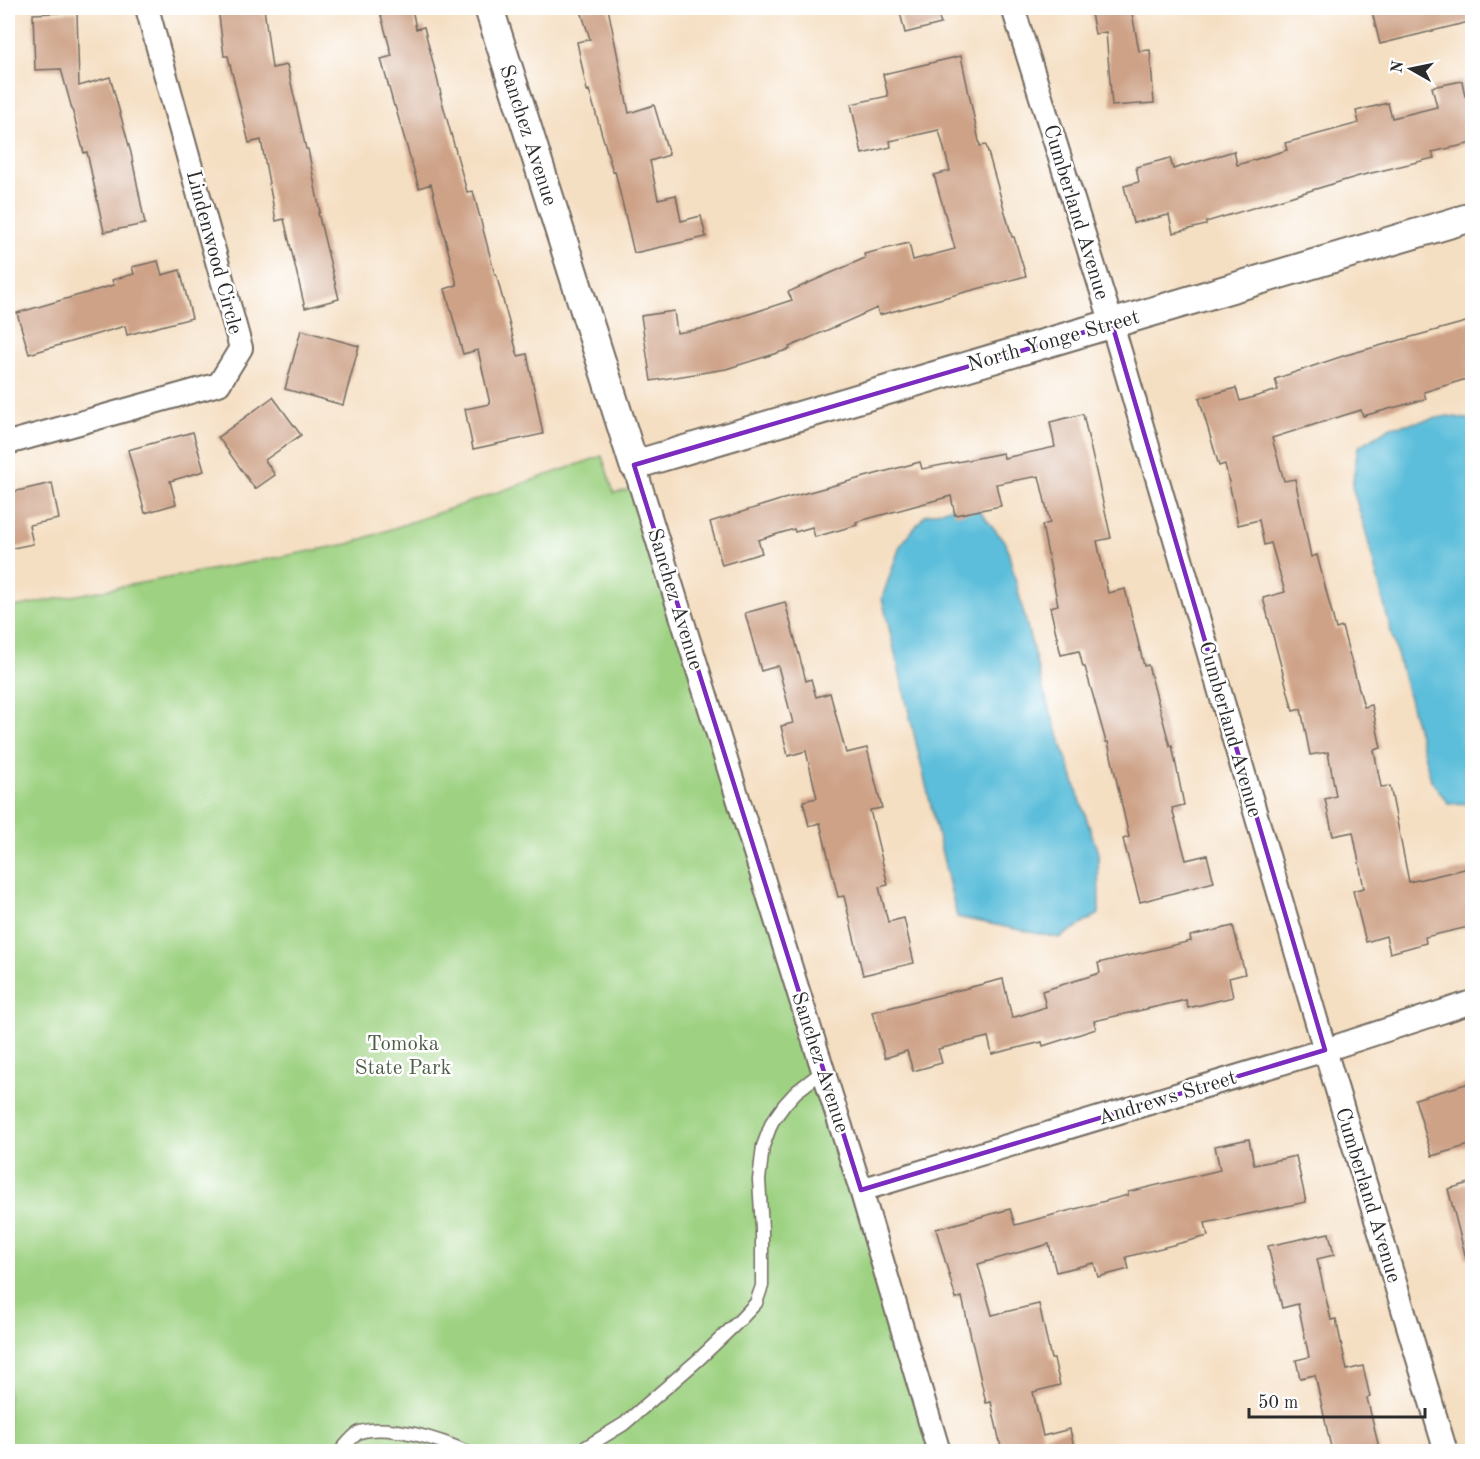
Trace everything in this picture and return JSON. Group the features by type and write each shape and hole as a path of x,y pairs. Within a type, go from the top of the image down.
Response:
{"street":[{"name":"Lindenwood Circle","path":"8,443 219,384 241,348 147,8"},
{"name":"Sanchez Avenue","path":"489,8 861,1190 939,1452"},
{"name":"Cumberland Avenue","path":"1013,8 1112,324 1325,1050 1446,1452"},
{"name":"North Yonge Street","path":"634,465 1473,217"},
{"name":"Andrews Street","path":"861,1190 1325,1050 1473,1002"}],"lane":[{"path":"578,1452 624,1424 698,1360 756,1303 762,1287 759,1180 763,1146 772,1122 786,1104 796,1092 823,1071"},
{"path":"340,1452 358,1432 379,1430 409,1433 443,1441 467,1452"}],"highlighted area":[{"path":"1112,324 1325,1050 861,1190 634,465"}],"green space":[{"name":"Tomoka State Park","path":"602,456 614,493 641,488 944,1451 8,1452 8,608 348,544"}],"water":[{"path":"1448,416 1472,420 1472,804 1448,803 1431,780 1352,487 1358,447 1391,427"},
{"path":"972,502 1006,543 1043,689 1098,853 1099,914 1059,938 957,917 882,598 900,546 925,515"}],"building":[{"path":"218,8 264,8 272,68 287,65 306,149 308,149 320,212 318,213 339,299 305,308 284,219 276,221 261,140 249,143 228,56 224,56"},
{"path":"379,8 412,8 416,29 424,27 467,192 473,191 518,356 527,354 543,434 473,449 465,409 490,404 478,350 463,354 445,289 457,285 431,184 419,188 394,106 381,59 392,56"},
{"path":"580,8 608,8 629,113 654,105 669,155 650,161 658,199 676,195 681,221 701,216 706,237 634,253 615,171 613,172 589,90 587,91 577,42 590,39"},
{"path":"899,8 936,8 941,24 905,33"},
{"path":"1090,8 1131,8 1139,51 1150,50 1154,103 1112,106 1106,32 1095,34"},
{"path":"1371,8 1473,8 1473,21 1380,44"},
{"path":"77,12 79,86 110,77 131,153 145,224 104,232 87,152 84,153 61,69 35,70 33,14"},
{"path":"961,56 980,146 986,145 1012,237 1014,237 1026,276 879,315 877,308 789,347 790,349 726,369 651,381 641,316 674,311 677,333 706,328 792,300 788,292 865,258 864,254 909,243 913,260 955,249 934,175 950,171 939,130 890,141 891,147 862,154 851,104 888,96 883,74"},
{"path":"1462,81 1465,96 1473,94 1473,143 1432,152 1434,158 1359,176 1206,222 1206,225 1173,233 1169,215 1133,223 1124,186 1139,182 1136,167 1170,158 1173,169 1234,151 1237,165 1287,150 1285,143 1359,123 1356,111 1388,103 1392,118 1437,107 1432,87"},
{"path":"158,261 162,275 180,270 192,318 127,335 125,326 29,354 17,313 114,285 112,280 134,274 132,267"},
{"path":"1473,320 1473,377 1424,392 1426,399 1363,416 1361,410 1272,438 1284,481 1295,479 1311,557 1317,555 1336,629 1342,627 1364,707 1372,705 1381,748 1374,750 1381,787 1390,786 1409,882 1473,867 1473,926 1425,937 1426,943 1390,953 1386,936 1366,942 1353,891 1364,888 1353,832 1333,836 1325,799 1336,796 1328,752 1310,755 1301,709 1293,711 1263,598 1285,592 1271,543 1264,545 1259,520 1238,525 1225,464 1219,466 1199,398 1236,388 1240,401 1278,390 1275,379 1346,355"},
{"path":"301,330 359,346 343,405 285,389"},
{"path":"273,397 301,435 265,460 275,475 255,489 218,437"},
{"path":"1083,414 1111,538 1097,541 1108,593 1125,589 1144,666 1148,665 1170,746 1172,745 1184,805 1172,808 1186,860 1207,855 1214,882 1140,902 1123,839 1129,837 1108,742 1106,742 1085,667 1083,667 1079,651 1061,655 1050,607 1058,605 1042,525 1050,523 1039,476 996,484 1001,506 955,515 951,496 856,522 857,525 815,537 812,527 795,532 794,529 758,540 762,553 722,565 710,522 780,500 920,462 922,469 1003,453 1004,458 1055,447 1050,422"},
{"path":"193,432 204,471 170,481 176,504 145,513 128,450"},
{"path":"52,483 59,519 29,525 33,544 8,549 8,493"},
{"path":"785,602 806,681 811,679 816,697 830,693 846,753 867,748 882,808 870,810 888,885 879,887 888,922 904,918 914,963 863,975 844,896 838,897 820,823 809,826 803,801 817,798 806,751 788,756 781,726 793,723 778,666 761,671 745,613"},
{"path":"1233,926 1245,974 1229,978 1233,997 1188,1008 1186,1000 1094,1021 1096,1029 1043,1046 1042,1042 992,1054 988,1037 938,1049 942,1063 913,1071 907,1051 885,1058 872,1012 1003,979 1012,1018 1046,1007 1042,991 1100,973 1098,963 1191,941 1190,936"},
{"path":"1473,1082 1473,1144 1432,1156 1415,1099"},
{"path":"1249,1139 1254,1165 1296,1156 1306,1202 1205,1223 1208,1236 1126,1257 1129,1269 1098,1277 1094,1263 1056,1272 1049,1244 978,1264 992,1315 1039,1304 1051,1359 1054,1359 1060,1385 1033,1392 1043,1436 1070,1429 1075,1452 1002,1452 991,1402 986,1403 962,1297 956,1299 936,1229 1010,1209 1015,1225 1128,1195 1128,1192 1220,1170 1215,1146"},
{"path":"1473,1182 1473,1257 1466,1258 1448,1189"},
{"path":"1329,1233 1334,1255 1317,1259 1331,1320 1336,1319 1347,1370 1363,1366 1370,1397 1367,1398 1380,1452 1332,1452 1315,1375 1300,1378 1296,1360 1309,1357 1298,1304 1282,1308 1268,1246"}]}
